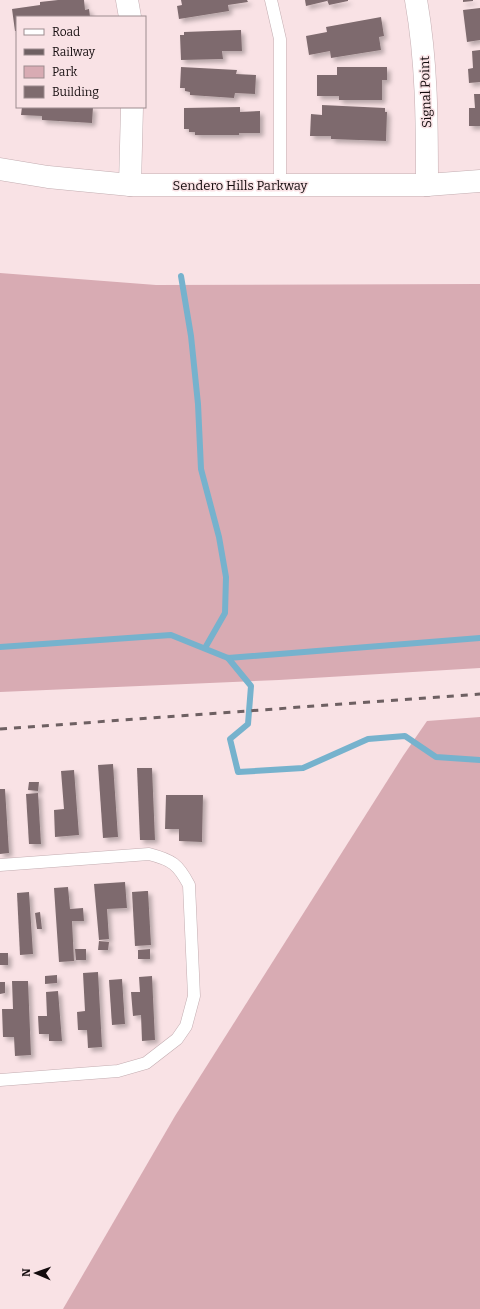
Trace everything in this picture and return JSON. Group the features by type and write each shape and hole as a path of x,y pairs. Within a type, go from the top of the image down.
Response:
{"street":[{"path":"126,0 130,16"},
{"name":"Signal Point","path":"416,0 422,37 427,101 427,185"},
{"path":"130,185 132,108"},
{"name":"Sendero Hills Parkway","path":"0,169 48,177 130,185 427,185 480,181"}],"lane":[{"path":"271,0 280,40 280,184"},
{"path":"0,865 149,854 167,859 180,869 188,885 194,996 186,1026 177,1039 146,1063 118,1071 0,1080"}],"green space":[{"path":"0,273 156,285 480,284 480,668 279,680 0,692"},
{"path":"480,717 480,1309 63,1309 175,1116 403,756 427,721"}],"building":[{"path":"84,0 85,10 89,9 90,16 16,16 15,31 12,9 40,5 40,2"},
{"path":"181,0 247,0 248,2 228,5 229,11 179,19 177,6 182,5"},
{"path":"305,0 327,0 327,1 306,6"},
{"path":"327,0 348,0 348,1 329,5"},
{"path":"463,0 473,0 473,1 463,2"},
{"path":"480,8 480,40 467,42 463,10"},
{"path":"381,17 384,36 379,37 381,50 331,58 330,51 309,55 306,36 327,32 326,27"},
{"path":"241,30 242,51 222,51 223,59 181,60 180,35 184,35 184,32"},
{"path":"480,50 480,82 469,83 468,69 473,68 472,51"},
{"path":"181,67 237,70 236,74 256,75 255,94 235,93 234,98 190,95 190,92 185,91 185,88 180,88"},
{"path":"337,67 387,67 387,80 382,80 382,100 339,100 339,96 317,96 317,75 337,75"},
{"path":"474,94 480,94 480,126 469,126 469,108 475,108"},
{"path":"322,105 385,108 385,112 387,112 386,141 331,139 331,136 310,136 311,114 322,115"},
{"path":"240,107 240,112 260,111 260,133 239,133 239,135 195,135 195,132 189,132 189,129 184,129 184,108"},
{"path":"22,108 93,108 92,123 42,120 42,116 21,115"},
{"path":"113,764 118,837 103,838 98,765"},
{"path":"137,768 152,768 155,840 140,840"},
{"path":"74,770 79,835 55,837 54,810 64,809 61,771"},
{"path":"29,782 39,782 38,791 28,790"},
{"path":"0,789 5,789 9,853 0,854"},
{"path":"38,793 41,844 29,844 26,794"},
{"path":"166,795 203,795 202,842 179,841 179,829 165,829"},
{"path":"125,882 127,908 107,909 109,939 99,940 94,884"},
{"path":"68,887 70,909 83,908 84,921 72,921 74,961 59,962 54,888"},
{"path":"148,891 151,945 135,946 132,892"},
{"path":"29,892 33,954 20,955 17,893"},
{"path":"40,912 42,929 37,929 35,913"},
{"path":"99,941 109,942 108,950 98,950"},
{"path":"75,949 86,949 86,960 76,960"},
{"path":"150,949 150,959 138,959 138,950"},
{"path":"0,953 8,953 8,965 0,965"},
{"path":"98,972 102,1047 88,1048 87,1030 78,1030 77,1012 85,1011 83,973"},
{"path":"57,975 57,983 45,984 45,976"},
{"path":"152,976 155,1040 142,1041 141,1015 133,1016 131,992 140,992 139,977"},
{"path":"122,979 125,1024 112,1025 109,980"},
{"path":"12,981 28,981 31,1055 15,1056 14,1037 3,1037 2,1009 13,1009"},
{"path":"0,982 5,982 5,993 0,994"},
{"path":"58,991 62,1041 49,1041 49,1034 39,1034 38,1016 47,1016 46,992"}],"waterway":[{"path":"181,276 191,336 198,404 201,469 219,537 226,577 225,613 205,648"},
{"path":"0,647 171,635 228,658 480,638"},
{"path":"228,658 251,686 248,724 230,739 238,772 303,768 368,739 405,736 436,757 480,760"}],"railway":[{"path":"0,729 480,694"}]}
